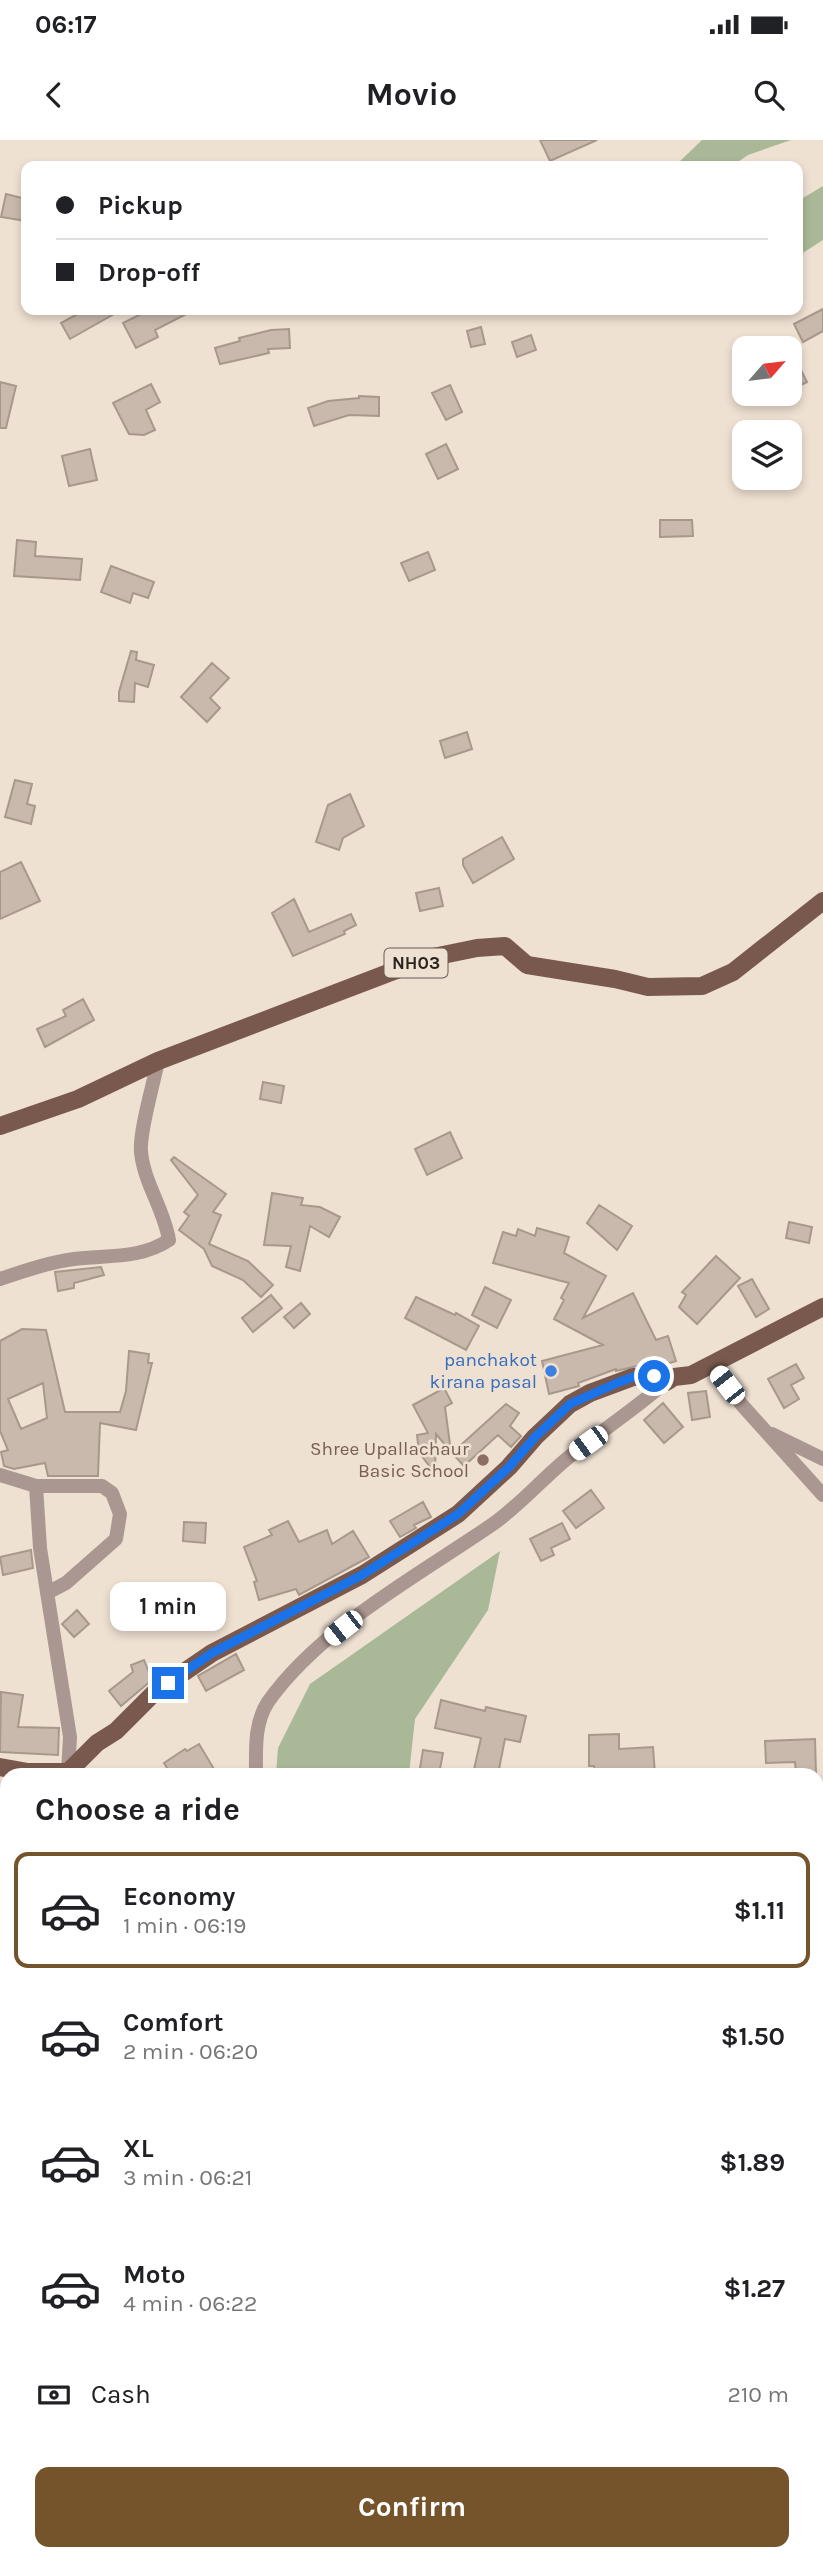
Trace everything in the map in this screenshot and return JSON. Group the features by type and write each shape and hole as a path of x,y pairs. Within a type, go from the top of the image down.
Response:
{"main road":[{"name":"NH03","path":"0,1126 78,1099 158,1061 433,957 477,948 505,946 527,965 648,987 702,986 733,972 823,901"},
{"path":"72,1768 97,1742 116,1731 155,1692 212,1653 362,1575 458,1514 509,1467 535,1437 570,1404 590,1393 633,1377 654,1376 666,1382 712,1366 823,1307"}],"street":[{"path":"0,1279 72,1259 156,1249 169,1240 166,1220 149,1184 141,1151 158,1061"},
{"path":"712,1366 823,1496"},
{"path":"256,1768 257,1731 266,1704 303,1660 362,1612 496,1522 570,1456 641,1404 666,1382"},
{"path":"765,1431 823,1459"},
{"path":"0,1475 36,1486 102,1486 113,1493 120,1514 116,1539 66,1583 47,1593"},
{"path":"36,1486 40,1548 70,1737 67,1768"}],"green space":[{"path":"702,140 791,140 748,155 739,161 680,161"},
{"path":"823,186 823,240 803,253 803,198"},
{"path":"500,1551 488,1610 415,1719 410,1768 276,1768 278,1748 310,1684"}],"building":[{"path":"540,140 597,140 550,161"},
{"path":"6,194 21,198 21,220 1,217"},
{"path":"823,309 823,331 803,342 794,324"},
{"path":"76,315 112,315 70,339 61,323"},
{"path":"139,315 184,315 155,330 158,337 136,348 123,323"},
{"path":"481,327 485,344 471,347 467,331"},
{"path":"289,329 290,348 268,349 269,353 220,364 215,348 240,341 239,338 271,330"},
{"path":"531,335 536,350 517,357 512,342"},
{"path":"802,372 807,382 802,384"},
{"path":"0,382 16,386 6,428 0,428"},
{"path":"151,384 160,402 146,410 155,430 144,435 129,434 113,403"},
{"path":"450,385 462,412 446,420 432,393"},
{"path":"359,396 379,397 379,416 349,415 314,426 308,408 328,401"},
{"path":"446,444 458,469 438,479 426,454"},
{"path":"90,449 97,480 69,486 62,456"},
{"path":"660,520 692,520 693,536 660,537"},
{"path":"17,540 36,542 35,556 82,559 80,580 14,576"},
{"path":"428,552 435,570 409,581 401,563"},
{"path":"111,566 154,582 148,598 133,593 130,603 101,592"},
{"path":"131,651 137,652 136,660 154,665 148,687 135,683 134,702 119,701 119,692"},
{"path":"212,663 229,678 210,698 220,708 207,722 181,697"},
{"path":"467,732 472,749 445,758 440,741"},
{"path":"15,780 32,784 27,804 35,806 31,824 5,817"},
{"path":"350,794 364,826 343,838 339,850 316,842 328,805"},
{"path":"502,837 514,859 473,883 463,865 463,859"},
{"path":"21,862 40,901 0,919 0,872"},
{"path":"439,888 443,906 420,911 416,893"},
{"path":"294,899 309,932 351,914 356,925 344,931 345,934 293,956 272,913"},
{"path":"83,999 94,1020 45,1047 37,1029 66,1016 63,1010"},
{"path":"263,1082 284,1086 281,1103 260,1099"},
{"path":"450,1132 462,1158 427,1175 415,1149"},
{"path":"174,1157 226,1194 213,1212 221,1215 209,1244 248,1261 273,1285 261,1297 243,1280 212,1266 204,1249 179,1230 189,1216 184,1212 198,1195 171,1160"},
{"path":"272,1193 303,1198 301,1205 320,1207 340,1217 329,1237 310,1226 300,1271 286,1267 291,1246 264,1245"},
{"path":"599,1205 632,1226 617,1250 587,1223"},
{"path":"789,1222 812,1227 809,1243 786,1238"},
{"path":"537,1228 569,1237 564,1253 606,1276 583,1318 633,1293 656,1340 668,1336 676,1361 659,1366 650,1363 616,1369 578,1383 579,1386 549,1394 542,1361 603,1345 554,1319 569,1283 493,1263 503,1232 516,1236 518,1229 535,1236"},
{"path":"716,1256 740,1278 697,1324 679,1307 686,1295 682,1292"},
{"path":"101,1267 104,1275 74,1283 74,1288 58,1291 55,1272"},
{"path":"752,1279 769,1309 756,1317 738,1286"},
{"path":"485,1287 511,1300 497,1328 472,1315"},
{"path":"271,1295 282,1308 253,1332 242,1318"},
{"path":"416,1297 455,1315 456,1313 479,1326 466,1350 405,1318"},
{"path":"301,1303 310,1314 294,1328 284,1317"},
{"path":"22,1329 46,1330 65,1412 120,1412 126,1391 129,1351 149,1354 148,1363 152,1363 136,1430 100,1423 98,1476 48,1476 45,1463 14,1469 4,1466 1,1452 8,1450 0,1431 0,1341","holes":["43,1383 47,1418 21,1429 8,1399"]},
{"path":"796,1364 804,1378 791,1385 799,1399 784,1408 768,1379"},
{"path":"444,1388 452,1403 445,1407 451,1452 436,1434 435,1474 419,1452 417,1435 428,1433 413,1405"},
{"path":"706,1391 710,1417 692,1420 688,1393"},
{"path":"663,1403 683,1427 664,1443 644,1420"},
{"path":"506,1404 519,1413 510,1426 521,1436 511,1447 498,1435 464,1466 452,1453"},
{"path":"591,1490 604,1508 576,1528 563,1511"},
{"path":"423,1502 431,1517 414,1525 416,1528 400,1537 390,1521"},
{"path":"288,1521 299,1542 327,1530 332,1544 353,1531 369,1557 299,1595 296,1589 259,1600 254,1582 257,1581 244,1547 272,1535 269,1530"},
{"path":"184,1522 206,1523 205,1543 183,1541"},
{"path":"562,1523 570,1539 551,1548 554,1555 541,1561 530,1539"},
{"path":"31,1550 33,1568 3,1575 0,1557"},
{"path":"77,1610 89,1624 74,1637 62,1624"},
{"path":"236,1654 244,1670 206,1691 198,1676"},
{"path":"144,1660 152,1680 121,1706 109,1691 133,1672 131,1665"},
{"path":"1,1692 23,1695 18,1727 59,1728 58,1755 0,1752"},
{"path":"441,1700 485,1711 486,1707 526,1716 520,1742 505,1739 499,1768 474,1768 481,1738 435,1728"},
{"path":"619,1734 619,1749 653,1747 655,1768 589,1766 589,1735"},
{"path":"815,1739 816,1768 796,1768 795,1762 766,1763 765,1741"},
{"path":"199,1744 213,1768 167,1768 164,1763 185,1749 187,1751"},
{"path":"423,1750 443,1753 440,1768 420,1768"}],"place":[{"name":"panchakot kirana pasal","path":"551,1371"},
{"name":"Shree Upallachaur Basic School","path":"483,1460"}],"route":[{"path":"168,1683 212,1653 362,1575 458,1514 509,1467 535,1437 570,1404 590,1393 633,1377 654,1376"}]}
